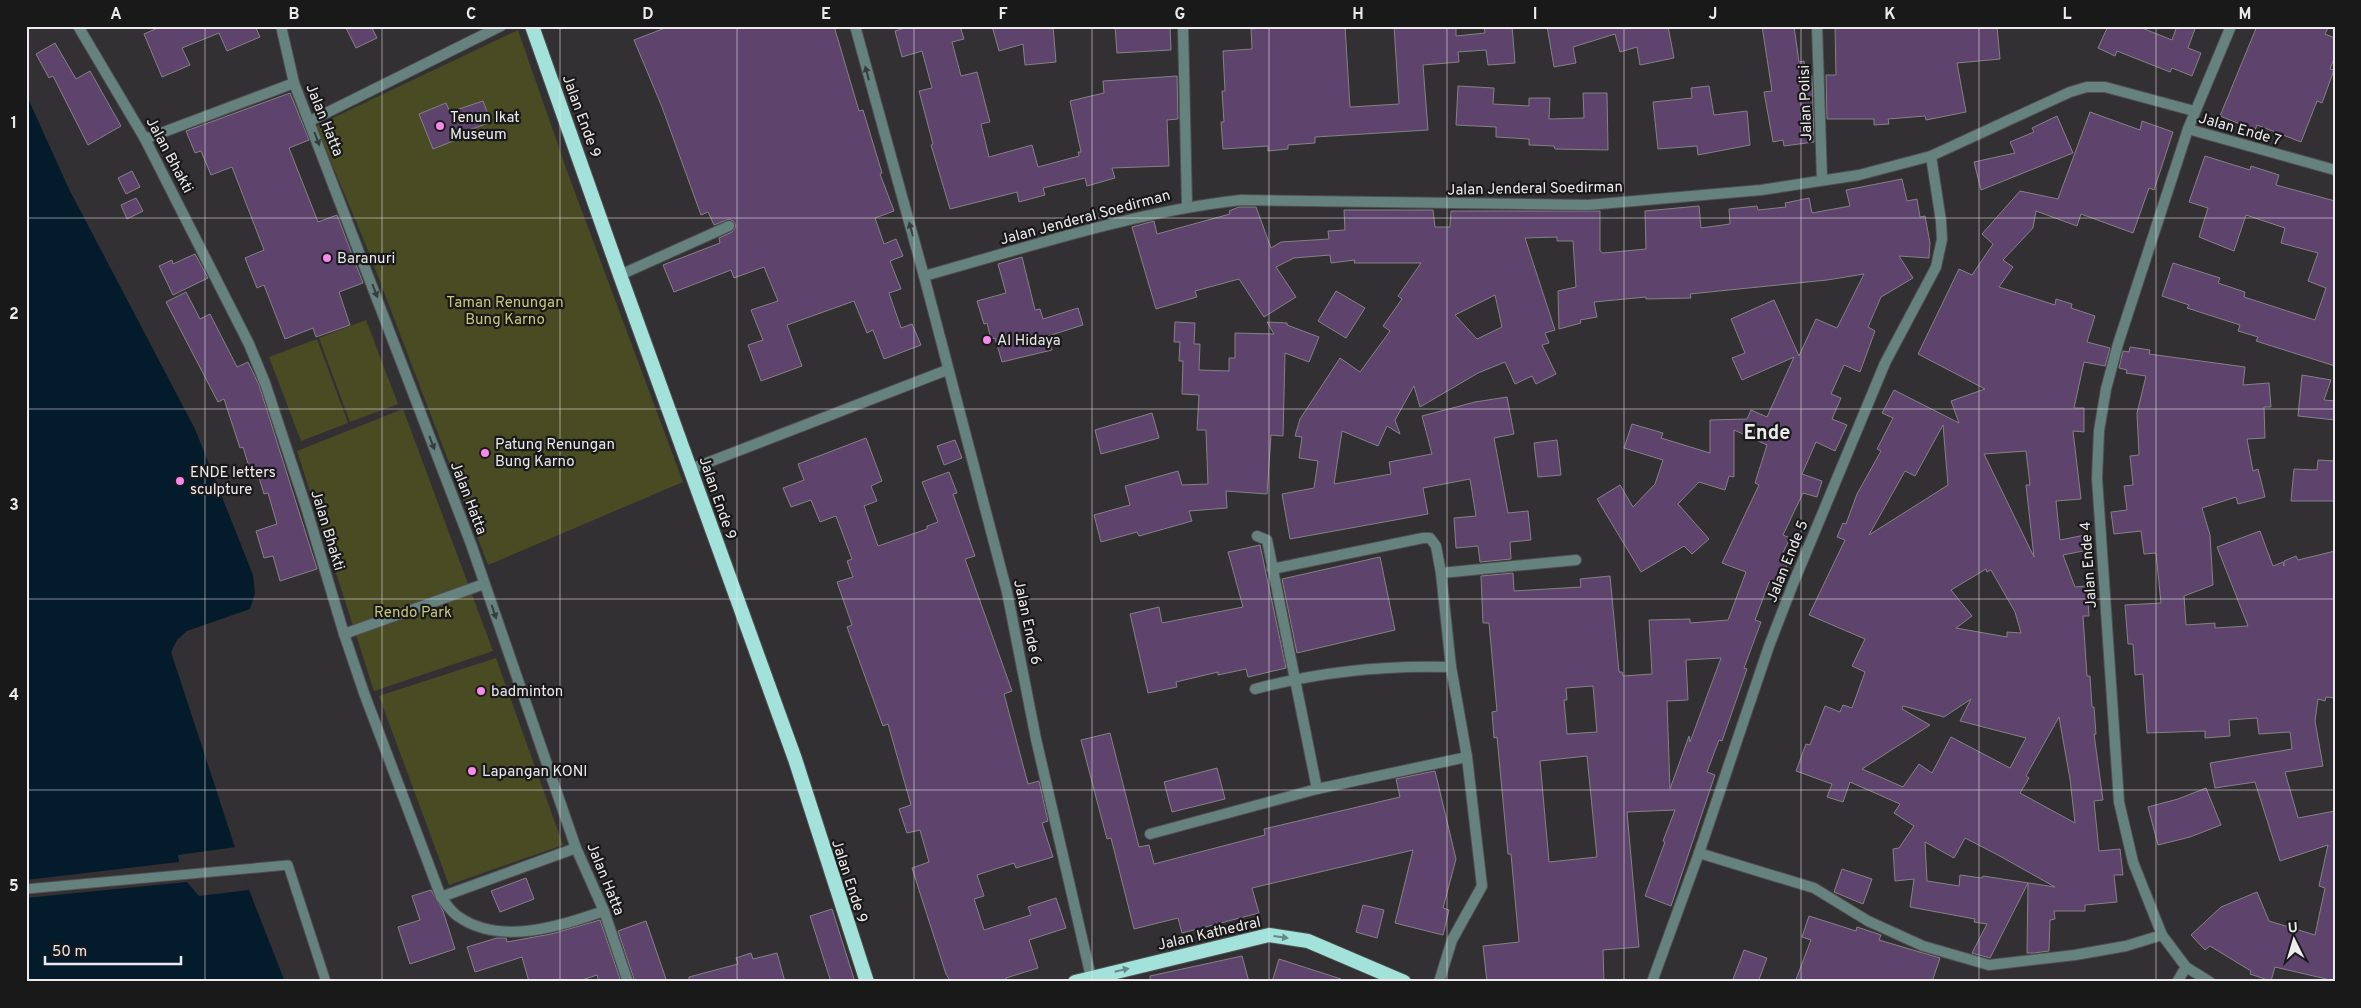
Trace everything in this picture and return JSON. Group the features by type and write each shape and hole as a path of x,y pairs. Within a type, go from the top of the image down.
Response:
{"highway":[{"name":"Jalan Ende 9","path":"532,26 691,469 709,526 795,759 867,982"},
{"name":"Jalan Kathedral","path":"1075,982 1269,935 1308,941 1404,982"}],"street":[{"name":"Jalan Bhakti","path":"78,26 145,139 211,267 265,384 306,507 344,634 441,897 458,917 476,925 501,931 536,930 569,923 604,911"},
{"name":"Jalan Hatta","path":"280,26 294,83 484,584 576,848 604,911 628,982"},
{"path":"310,121 501,26"},
{"name":"Jalan Ende 6","path":"855,26 924,276 947,370 1007,592 1036,739 1090,977"},
{"path":"1183,26 1187,206"},
{"name":"Jalan Polisi","path":"1817,26 1822,179"},
{"name":"Jalan Ende 7","path":"2232,26 2194,111 2188,129 2335,170"},
{"path":"145,139 294,83"},
{"name":"Jalan Jenderal Soedirman","path":"924,276 1130,218 1187,206 1265,199 1401,204 1588,205 1761,190 1822,179 1858,175 1931,156 2070,92 2087,87 2105,87 2194,111"},
{"name":"Jalan Ende 4","path":"2188,129 2116,353 2099,431 2097,478 2119,802 2133,862 2162,935 2186,967 2210,982"},
{"name":"Jalan Ende 5","path":"1652,982 1699,853 1769,646 1793,584 1885,363 1936,267 1942,239 1942,221 1931,156"},
{"path":"620,275 729,226"},
{"path":"691,469 947,370"},
{"path":"1257,536 1267,540 1317,789"},
{"path":"1272,570 1423,538 1430,538 1436,546 1441,573 1451,667 1467,757 1482,886 1452,940 1439,982"},
{"path":"1441,573 1576,560"},
{"path":"344,634 484,584"},
{"path":"1255,689 1294,678 1409,666 1451,667"},
{"path":"1150,834 1317,789 1467,757"},
{"path":"441,897 576,848"},
{"path":"1699,853 1814,888 1868,921 1923,946 1989,965 2075,955 2126,946 2162,935"},
{"path":"2177,982 2186,967"}],"lane":[{"path":"26,889 288,865 326,982"}],"green space":[{"name":"Taman Renungan Bung Karno","path":"518,30 567,171 683,482 488,565 368,250 316,126"},
{"path":"366,320 398,404 350,422 319,338"},
{"path":"317,339 348,423 301,441 269,357"},
{"name":"Rendo Park","path":"403,409 493,651 374,691 297,451"},
{"name":"Lapangan KONI","path":"496,658 563,845 449,885 379,696"}],"water":[{"path":"26,94 69,189 195,429 253,575 255,593 250,609 187,631 177,640 171,652 249,890 285,982 26,982"}],"pier":[{"path":"236,847 249,890 199,896 187,882 26,898 26,880 179,862 178,855"}],"building":[{"path":"162,26 255,26 260,37 227,51 219,33 182,48 190,65 162,77 144,34"},
{"path":"345,26 371,26 377,38 356,48"},
{"path":"670,26 834,26 859,111 863,110 882,173 880,174 894,211 875,218 884,244 896,239 903,256 890,261 901,289 889,293 901,328 912,324 921,345 884,359 873,330 867,333 854,301 787,325 802,366 761,381 748,345 763,340 751,310 778,301 764,267 734,278 731,270 674,292 663,265 720,243 719,238 732,232 736,226 729,219 714,225 708,212 701,215 662,107 634,40"},
{"path":"911,26 960,26 964,39 952,42 961,76 977,72 990,122 981,124 989,157 1032,145 1038,167 1079,156 1078,152 1081,152 1070,101 1104,93 1103,81 1177,76 1178,119 1167,120 1169,166 1112,168 1115,178 1087,186 1085,178 1043,188 1045,195 1019,202 1017,192 950,209 931,145 933,144 919,91 932,88 922,51 902,57 895,31"},
{"path":"992,26 1053,26 1056,62 1025,65 1023,44 999,51"},
{"path":"1115,26 1170,26 1171,50 1117,53"},
{"path":"1287,26 1345,26 1350,107 1399,104 1394,26 1456,27 1456,36 1485,33 1484,26 1512,26 1515,63 1488,65 1486,50 1458,52 1459,62 1423,65 1428,130 1315,137 1315,143 1288,145 1288,149 1268,151 1268,146 1223,149 1221,122 1224,122 1222,91 1225,91 1223,51 1252,49 1251,29"},
{"path":"1547,26 1668,26 1674,58 1640,65 1637,47 1620,52 1615,34 1573,47 1576,63 1554,67"},
{"path":"1762,26 1794,26 1799,62 1804,61 1806,76 1812,76 1814,142 1784,146 1783,140 1773,142 1764,92 1772,91"},
{"path":"1835,26 1997,26 2000,59 1957,63 1966,112 1926,120 1925,116 1888,119 1889,124 1874,125 1874,119 1827,119 1826,75 1836,75"},
{"path":"2108,26 2137,26 2172,40 2177,26 2196,26 2188,48 2201,53 2192,76 2172,68 2170,72 2117,51 2115,56 2098,48"},
{"path":"2257,26 2329,26 2325,34 2335,38 2335,56 2330,69 2334,70 2322,103 2317,101 2301,142 2257,125 2255,130 2220,116"},
{"path":"55,43 76,79 90,71 121,126 88,145 53,76 49,78 36,54"},
{"path":"1458,86 1494,88 1493,104 1529,106 1529,98 1550,98 1549,119 1584,118 1583,93 1607,93 1608,150 1555,149 1554,146 1529,145 1529,139 1496,137 1496,127 1456,125"},
{"path":"1709,86 1714,115 1747,111 1750,145 1698,155 1697,146 1658,149 1653,102 1692,98 1691,88"},
{"path":"290,93 309,140 289,148 318,222 337,215 363,283 339,292 350,325 316,337 313,328 285,339 264,285 257,288 245,258 264,250 232,167 211,175 201,151 195,153 186,131"},
{"path":"483,101 491,122 459,134 461,138 433,149 419,114 446,103 450,112"},
{"path":"2090,112 2140,130 2142,121 2173,132 2154,190 2149,188 2133,233 2081,214 2077,226 2036,211 2033,228 2003,260 2013,267 1999,287 2055,305 2056,299 2072,304 2071,308 2095,316 2087,342 2110,348 2105,366 2084,362 2074,408 2084,408 2084,432 2073,431 2081,499 2056,501 2060,540 2085,535 2088,550 2063,555 2075,587 2087,586 2089,616 2083,616 2087,676 2090,676 2092,707 2094,707 2096,734 2094,734 2103,800 2094,801 2099,851 2120,849 2123,875 2114,875 2117,902 2085,905 2085,911 2054,911 2055,919 2050,920 2049,951 2034,953 2027,953 2028,883 1990,958 1972,953 1987,924 1974,922 1975,919 1910,907 1914,879 1895,881 1893,849 1899,848 1914,826 1894,813 1900,804 1850,782 1843,802 1827,797 1832,784 1796,771 1806,744 1810,745 1825,706 1840,712 1843,705 1852,708 1865,672 1852,666 1865,639 1809,615 1845,540 1837,537 1843,523 1846,524 1857,494 1881,451 1877,449 1893,418 1882,413 1894,390 1959,423 1951,401 1985,389 1918,354 1959,269 1972,275 1993,244 1982,234 2020,191 2058,199","holes":["1943,425 1948,485 1869,535 1905,471 1915,476","2026,451 2030,485 2026,485 2034,557 1984,454","1986,569 1987,572 1991,570 2015,612 2021,633 2007,632 2007,637 1956,628 1972,616 1951,590","1971,699 1960,721 2026,738 2010,768 1951,737 1932,773 1919,764 1903,787 1862,769 1930,725 1902,709 1903,706 1944,717","2059,717 2070,779 2075,823 2020,793 2029,778 2026,776","1965,838 2055,887 1983,876 1982,878 1960,875 1959,886 1927,881 1925,842 1954,858"]},
{"path":"2057,116 2073,153 1981,190 1974,162 2015,153 2010,142 2034,132 2032,128"},
{"path":"2205,156 2250,170 2251,166 2279,175 2276,185 2335,201 2335,366 2256,341 2258,337 2238,331 2240,325 2187,308 2189,305 2162,296 2173,263 2220,278 2218,283 2245,292 2244,297 2315,320 2326,288 2308,281 2318,253 2281,243 2285,228 2246,215 2234,251 2199,237 2208,208 2189,202"},
{"path":"132,171 140,187 126,194 118,178"},
{"path":"1902,179 1907,201 1917,199 1920,217 1925,216 1930,243 1929,258 1899,256 1913,278 1881,297 1868,327 1875,331 1860,372 1844,365 1831,394 1841,398 1832,419 1847,425 1835,451 1816,442 1802,474 1822,481 1817,497 1803,493 1783,535 1790,538 1779,561 1787,565 1780,585 1769,582 1755,620 1761,622 1744,668 1747,669 1722,741 1719,740 1707,772 1715,775 1671,906 1645,896 1675,810 1627,812 1639,947 1603,950 1604,982 1487,982 1483,946 1519,942 1511,854 1508,854 1497,737 1494,738 1492,712 1497,711 1489,623 1483,623 1481,576 1513,573 1514,591 1581,587 1580,579 1610,576 1619,672 1622,672 1623,676 1652,674 1649,620 1690,619 1690,623 1728,620 1746,572 1722,563 1759,485 1755,483 1767,445 1734,430 1734,477 1729,476 1725,490 1699,482 1678,504 1709,539 1692,554 1684,546 1641,572 1597,499 1620,485 1633,507 1655,484 1663,460 1624,448 1632,424 1663,433 1661,438 1710,453 1710,420 1747,419 1751,410 1767,417 1794,357 1742,380 1732,358 1745,353 1731,319 1774,300 1799,356 1816,319 1837,328 1864,274 1827,280 1690,294 1691,298 1646,299 1646,297 1594,302 1597,317 1580,320 1581,323 1559,329 1558,291 1576,287 1573,241 1557,241 1557,237 1525,238 1555,330 1545,333 1549,343 1542,345 1556,374 1536,384 1532,376 1515,384 1505,362 1478,373 1420,407 1414,386 1395,420 1400,434 1387,426 1378,446 1342,431 1334,484 1391,474 1389,462 1432,454 1422,416 1475,402 1507,397 1514,434 1494,438 1508,513 1528,511 1531,540 1510,542 1511,559 1480,562 1478,546 1456,548 1454,518 1476,516 1470,479 1423,488 1428,514 1290,539 1282,494 1314,488 1318,461 1299,458 1302,437 1295,436 1300,419 1340,358 1360,372 1390,331 1383,326 1402,299 1398,296 1421,263 1354,263 1355,260 1331,263 1330,255 1294,258 1276,267 1296,297 1264,317 1239,279 1195,291 1197,297 1156,309 1132,227 1154,221 1157,234 1230,214 1229,211 1239,207 1256,207 1271,248 1281,242 1329,239 1328,231 1345,230 1344,210 1433,210 1435,227 1450,227 1451,211 1600,211 1600,251 1603,253 1646,249 1645,211 1699,206 1701,228 1730,224 1729,209 1757,206 1758,210 1786,207 1785,203 1809,198 1812,213 1850,206 1846,190","holes":["1495,295 1502,327 1477,339 1455,315","1721,658 1690,742 1689,736 1670,789 1667,701 1688,700 1686,660","1593,686 1597,732 1567,734 1564,700 1567,700 1566,688","1587,756 1597,857 1549,862 1540,761"]},
{"path":"136,198 143,211 127,219 121,205"},
{"path":"195,254 208,278 173,295 159,266 172,260 173,264"},
{"path":"1022,257 1035,310 1040,309 1043,319 1078,308 1083,325 1048,336 1052,350 1002,362 995,338 991,339 987,323 984,324 977,301 1006,293 998,264"},
{"path":"1336,291 1365,308 1346,338 1318,321"},
{"path":"186,292 200,319 210,314 237,367 248,362 259,385 317,569 280,581 273,556 264,558 256,531 277,524 268,493 264,494 257,471 251,473 243,447 240,448 224,399 218,402 166,302"},
{"path":"1175,322 1195,323 1194,344 1200,344 1199,370 1229,371 1229,358 1235,358 1235,333 1274,334 1267,322 1287,323 1287,325 1319,337 1309,362 1285,353 1283,436 1271,435 1267,494 1226,491 1227,508 1189,511 1192,521 1139,536 1137,532 1101,542 1094,515 1130,505 1125,486 1178,471 1182,485 1208,484 1206,430 1197,430 1199,395 1182,394 1183,361 1179,361 1180,342 1174,342"},
{"path":"2130,347 2150,350 2149,354 2245,367 2243,385 2269,383 2271,407 2264,407 2265,438 2247,439 2253,471 2258,469 2265,497 2238,504 2236,497 2202,508 2210,535 2213,585 2184,596 2186,625 2215,623 2215,628 2248,626 2217,547 2260,531 2273,566 2283,562 2284,566 2284,561 2296,556 2298,560 2335,551 2335,698 2326,697 2325,701 2318,699 2315,721 2323,766 2285,772 2298,818 2335,811 2335,981 2275,967 2271,981 2250,974 2251,971 2210,946 2205,950 2191,935 2221,907 2257,892 2269,921 2315,935 2325,888 2319,886 2328,845 2280,861 2255,782 2215,788 2210,763 2292,749 2290,732 2259,734 2257,718 2229,720 2230,736 2205,738 2205,731 2147,733 2143,674 2135,675 2133,644 2128,644 2125,605 2161,603 2156,553 2144,554 2141,531 2114,534 2111,512 2127,510 2124,486 2133,485 2130,456 2139,455 2137,413 2146,376 2126,373 2127,370 2119,368 2123,351 2129,352"},
{"path":"2302,375 2331,380 2324,400 2335,401 2335,420 2298,416"},
{"path":"1152,413 1159,438 1101,454 1095,430"},
{"path":"866,438 882,481 871,486 877,501 864,506 878,546 927,529 927,526 938,522 922,482 949,472 957,493 953,494 975,556 965,559 1012,691 1004,694 1028,784 1039,781 1048,821 1042,823 1053,857 1016,868 1014,863 977,875 984,896 974,899 984,930 1031,915 1028,907 1056,898 1066,928 1029,940 1038,968 1006,978 1007,982 951,982 946,974 912,868 929,862 920,830 907,833 899,809 911,805 888,724 883,726 847,627 852,625 837,582 853,577 847,561 852,559 836,516 820,522 811,500 791,507 783,488 804,480 798,464"},
{"path":"955,440 962,458 944,465 937,446"},
{"path":"1557,440 1561,475 1538,477 1534,443"},
{"path":"2318,460 2335,461 2335,501 2291,501 2294,469 2317,470"},
{"path":"1260,545 1286,668 1248,677 1246,669 1218,675 1218,672 1176,682 1177,687 1148,693 1130,614 1159,607 1162,623 1243,607 1228,552"},
{"path":"1380,557 1395,630 1297,653 1282,579"},
{"path":"1110,733 1139,847 1149,845 1154,864 1265,835 1264,829 1400,797 1396,779 1435,771 1456,859 1443,908 1449,910 1443,935 1395,923 1413,850 1252,888 1259,913 1182,933 1178,918 1134,929 1111,838 1107,839 1081,740"},
{"path":"1217,768 1225,799 1172,812 1164,782"},
{"path":"2206,788 2221,825 2190,837 2158,845 2148,807 2178,799"},
{"path":"1842,869 1872,879 1863,904 1834,892"},
{"path":"526,878 534,899 500,912 491,891"},
{"path":"431,890 443,911 455,949 410,964 398,927 420,920 412,896"},
{"path":"1363,905 1384,910 1377,938 1356,932"},
{"path":"832,909 855,982 831,982 810,916"},
{"path":"1809,916 1856,931 1857,927 1881,935 1879,940 1940,958 1932,982 1795,982 1811,940 1802,937"},
{"path":"600,920 621,982 599,982 597,975 576,982 529,982 522,957 475,972 467,947 497,938 506,938 507,942 551,934"},
{"path":"646,921 667,982 635,982 618,931"},
{"path":"1744,950 1767,958 1758,982 1732,982"},
{"path":"751,953 753,959 777,953 785,982 689,982 689,977 738,964 736,958"},
{"path":"1242,956 1249,982 1150,982 1150,976"},
{"path":"1279,959 1341,979 1340,982 1272,982"}],"place":[{"name":"Tenun Ikat Museum","path":"440,126"},
{"name":"Baranuri","path":"327,258"},
{"name":"Al Hidaya","path":"987,340"},
{"name":"Patung Renungan Bung Karno","path":"485,453"},
{"name":"ENDE letters sculpture","path":"180,481"},
{"name":"badminton","path":"481,691"},
{"name":"Lapangan KONI","path":"472,771"}],"district":[{"name":"Ende","path":"1767,432"}]}
